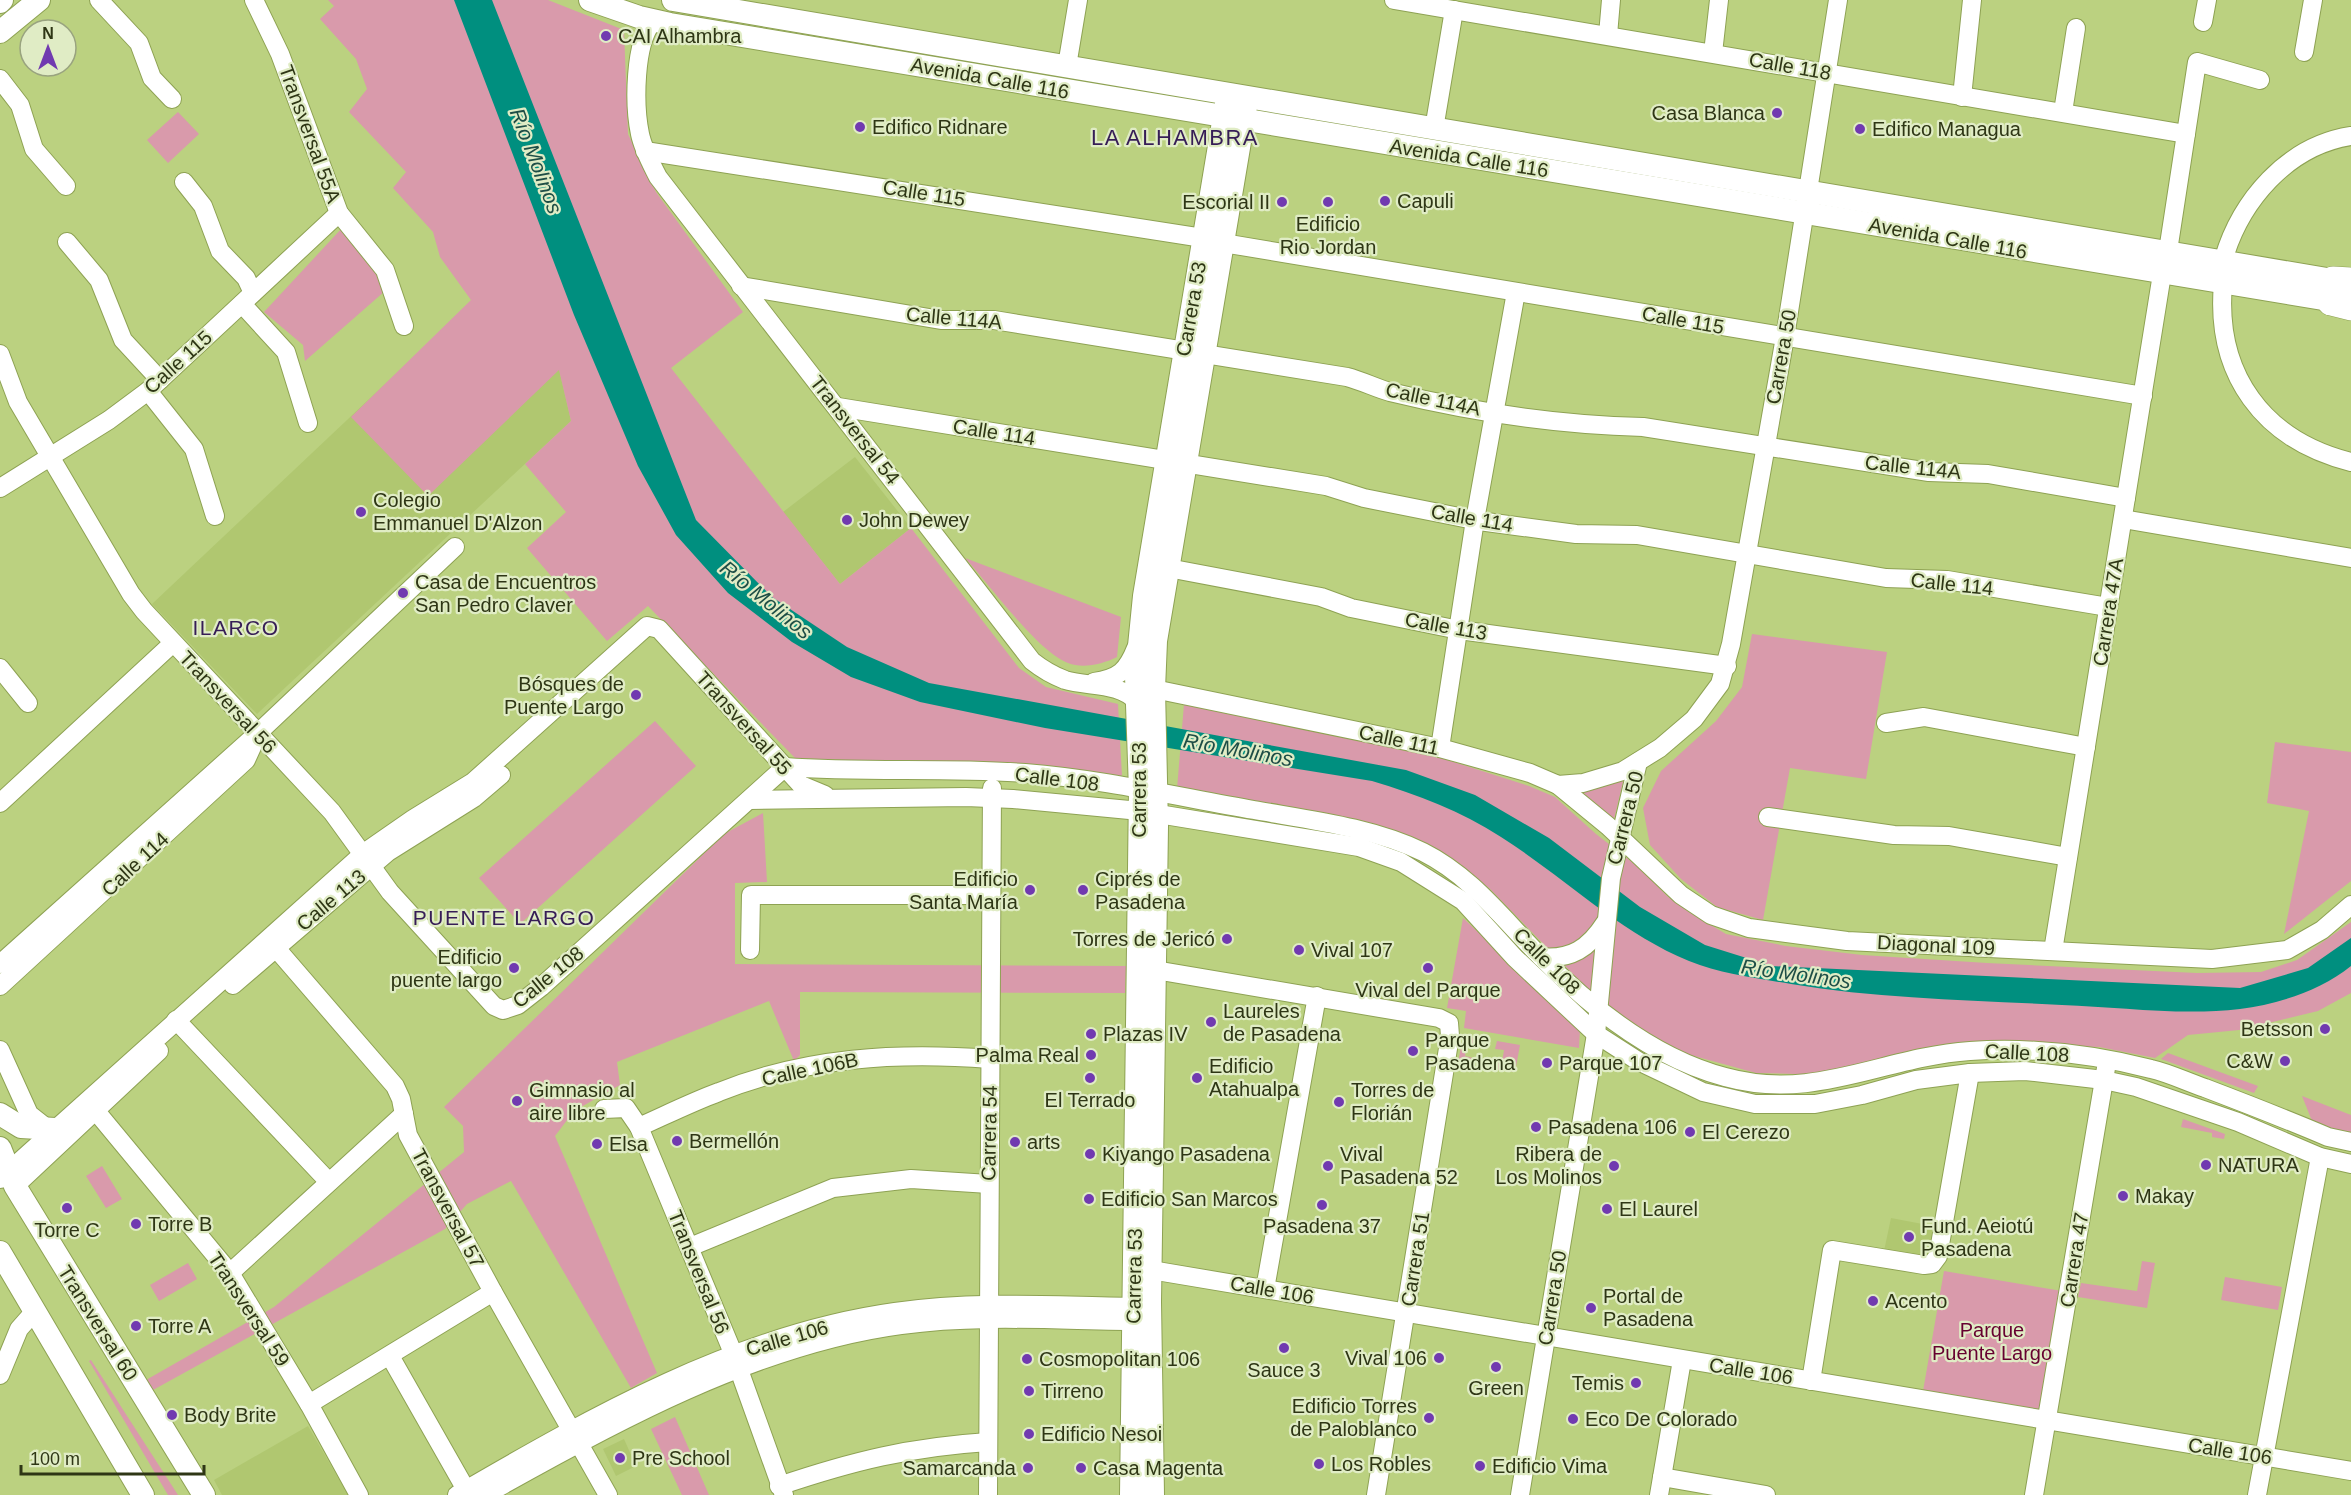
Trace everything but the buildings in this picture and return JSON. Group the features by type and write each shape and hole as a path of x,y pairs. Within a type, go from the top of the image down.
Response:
{"main road":[{"path":"0,32 39,0"},
{"name":"Avenida Calle 116","path":"590,0 653,21 1234,119 2223,284 2345,293"},
{"name":"Avenida Calle 116","path":"673,0 2168,251 2223,261 2345,293"},
{"name":"Carrera 53","path":"1153,1495 1142,1314 1151,1270 1155,970 1145,703 1138,641 1176,461 1238,95"},
{"name":"Carrera 53","path":"1145,703 1168,568 1176,461"},
{"name":"Carrera 53","path":"1131,1495 1142,1314 1148,802"},
{"path":"0,1114 21,1127 51,1130"},
{"name":"Transversal 60","path":"0,1148 8,1180 204,1495"},
{"path":"0,1252 143,1495"}],"street":[{"path":"99,0 139,43 152,78 172,99"},
{"name":"Transversal 55A","path":"254,0 280,54 339,213 385,270 404,326"},
{"path":"1067,66 1078,0"},
{"name":"Calle 118","path":"1398,0 1454,10 1505,9 1608,36 2186,134"},
{"path":"1608,36 1611,0"},
{"path":"1713,53 1719,0"},
{"name":"Carrera 50","path":"1520,1495 1596,1034 1605,919 1611,878 1638,762 1694,719 1720,684 1727,666 1785,337 1838,0"},
{"path":"1962,97 1972,0"},
{"path":"2203,22 2206,0"},
{"path":"2304,52 2313,0"},
{"path":"1434,129 1454,10"},
{"path":"622,12 630,26 639,56"},
{"path":"639,56 643,36 653,21"},
{"path":"2063,112 2076,28"},
{"name":"Transversal 54","path":"639,56 638,121 645,151 658,177 1032,661 1048,673 1067,680 1123,691 1145,703"},
{"path":"2168,251 2197,62 2260,80"},
{"path":"0,79 20,105 34,149 66,186"},
{"path":"2223,261 2239,218 2258,190 2283,167 2311,149 2351,136"},
{"name":"Calle 115","path":"645,151 1213,240 2143,396"},
{"path":"184,182 203,206 220,251 246,278 248,298 286,352 308,423"},
{"name":"Calle 115","path":"0,488 110,420 154,386 339,213"},
{"path":"67,242 99,280 123,340 194,449 215,516"},
{"name":"Carrera 47A","path":"2053,951 2163,274"},
{"path":"2223,284 2222,315 2229,354 2245,390 2256,406 2284,434 2321,452 2351,462"},
{"name":"Calle 114A","path":"741,286 941,320 994,320 1347,377 1388,392 1494,412 1602,427 1643,427 1929,472 1988,474 2126,498"},
{"path":"1440,748 1475,520 1516,291"},
{"name":"Transversal 56","path":"0,354 18,402 131,594 173,643 332,812 401,905 487,998 499,1009 508,1010"},
{"name":"Calle 114","path":"838,407 1326,486 1364,498 1475,520 1576,534 1637,535 1886,578 1947,580 2108,607"},
{"path":"2123,519 2351,558"},
{"name":"Calle 114","path":"0,964 258,733 454,547"},
{"name":"Calle 113","path":"1168,568 1321,597 1351,608 1459,630 1727,666"},
{"name":"Calle 113","path":"8,1180 51,1130 180,1024 368,860 405,824 478,787 650,629"},
{"name":"Transversal 55","path":"650,629 801,785 810,791 842,798"},
{"name":"Transversal 54","path":"1086,684 1110,680 1122,674 1138,641"},
{"path":"0,803 173,643"},
{"path":"0,668 28,703"},
{"name":"Calle 111","path":"1145,703 1440,748 1530,773 1558,784 1601,779 1638,762"},
{"path":"1886,723 1924,717 2086,747"},
{"name":"Calle 114","path":"0,986 246,760 258,733"},
{"name":"Calle 108","path":"508,1010 519,1005 541,987 785,767 1030,773 1148,802 1359,847 1401,862 1463,901 1515,958 1596,1034 1638,1061 1703,1092 1755,1104 1815,1104 1862,1095 1916,1080 2025,1071 2104,1080 2136,1088 2238,1122 2320,1157 2351,1164"},
{"name":"Carrera 54","path":"988,1495 993,771"},
{"name":"Diagonal 109","path":"1558,784 1681,894 1711,915 1737,925 1847,941 2212,959 2287,950 2322,930 2351,905"},
{"name":"Calle 108","path":"749,800 992,798 1148,802 1354,828 1423,852 1465,880 1485,897 1541,957 1599,1010 1624,1028 1691,1065 1723,1077 1767,1084 1816,1084 1909,1060 1969,1051 2030,1051 2107,1060 2154,1070 2328,1137 2351,1143"},
{"path":"1768,817 1894,835 1949,836 2068,857"},
{"path":"750,950 751,894 991,895"},
{"path":"1541,957 1569,956 1580,951 1597,935 1605,919"},
{"name":"Transversal 57","path":"272,943 394,1086 404,1114 408,1135 493,1292 608,1495"},
{"path":"1155,970 1317,996 1265,1289"},
{"name":"Carrera 51","path":"1317,996 1439,1018 1449,1023 1448,1048 1407,1314 1376,1495"},
{"path":"180,1024 329,1182"},
{"name":"Calle 113","path":"8,1180 95,1110 180,1024"},
{"path":"0,1050 28,1114 51,1130"},
{"name":"Calle 106B","path":"639,1127 719,1091 806,1066 867,1057 928,1054 990,1059"},
{"name":"Carrera 47","path":"2034,1495 2107,1060"},
{"path":"1811,1381 1832,1250 1924,1265 1932,1264 1938,1256 1970,1074"},
{"name":"Transversal 56","path":"604,1109 626,1108 639,1127 735,1361 782,1490"},
{"name":"Transversal 59","path":"95,1110 230,1273 309,1404 359,1495"},
{"path":"230,1273 404,1114"},
{"path":"2257,1495 2320,1157"},
{"path":"690,1247 833,1188 911,1179 989,1185"},
{"name":"Calle 106","path":"1151,1270 2351,1471"},
{"path":"309,1404 493,1292"},
{"name":"Calle 106","path":"464,1493 576,1435 735,1361 810,1331 884,1314 927,1308 988,1313 1142,1314"},
{"path":"0,1375 19,1329 34,1312"},
{"path":"390,1356 464,1493"},
{"path":"1682,1360 1660,1486 1766,1495"},
{"name":"Calle 106","path":"485,1495 576,1435"},
{"path":"782,1490 885,1454 936,1445 988,1442"}],"shaded area":[{"name":"Colegio Emmanuel D'Alzon","path":"472,302 559,369 571,421 257,714 152,604"},
{"name":"John Dewey","path":"855,457 911,528 840,584 783,512"},
{"name":"Fund. Aeiotú Pasadena","path":"1891,1218 1933,1226 1929,1248 1915,1257 1884,1251"},
{"path":"308,1426 348,1495 222,1495 214,1480"},
{"name":"Pre School","path":"624,1439 636,1466 616,1476 603,1449"}],"green space":[{"path":"328,0 548,0 624,30 628,134 656,192 743,312 671,368 840,584 911,528 1019,668 1046,687 1118,704 1122,776 1063,769 795,758 648,606 607,641 527,548 566,512 525,464 571,421 559,370 428,496 351,417 471,300 440,257 433,232 393,188 406,172 349,112 367,89 356,59 320,19 334,6"},
{"path":"178,112 199,134 168,163 147,140"},
{"path":"343,227 377,269 385,291 305,361 303,345 264,312"},
{"path":"965,558 1121,617 1117,657 1099,664 1080,666 1068,663 1056,656 1014,616"},
{"path":"1752,634 1887,652 1866,779 1790,768 1763,920 1717,907 1681,879 1650,845 1643,808 1661,771 1716,721 1742,687"},
{"path":"1184,704 1432,755 1529,786 1555,797 1596,834 1641,869 1667,896 1726,934 1786,946 1862,955 2197,973 2261,972 2297,960 2351,922 2351,993 2318,1011 2239,1030 2188,1035 2155,1058 2099,1047 2017,1045 1834,1075 1756,1073 1683,1053 1607,1009 1489,888 1440,854 1177,789"},
{"path":"655,721 696,766 520,924 479,878"},
{"path":"2275,742 2351,752 2351,881 2284,934 2309,811 2267,803"},
{"path":"1624,778 1614,819 1582,792"},
{"path":"763,813 767,882 735,883 735,964 1126,966 1125,993 800,992 800,1055 794,1061 769,1001 617,1062 620,1085 574,1111 555,1136 657,1373 631,1388 511,1181 467,1204 445,1229 153,1390 146,1380 274,1307 464,1152 463,1126 444,1107 724,834"},
{"path":"1463,918 1580,1028 1579,1048 1464,1028 1466,1011 1447,1008"},
{"path":"1463,1036 1475,1038 1474,1046 1467,1045 1465,1056 1473,1058 1472,1065 1458,1063"},
{"path":"1497,1041 1520,1045 1515,1072 1482,1067 1484,1059 1502,1062 1504,1050 1495,1049"},
{"path":"2168,1053 2258,1086 2254,1093 2161,1059"},
{"path":"2302,1096 2351,1115 2351,1135 2312,1121"},
{"path":"2183,1119 2225,1134 2224,1139 2212,1137 2212,1133 2181,1127"},
{"path":"102,1166 122,1199 106,1208 86,1176"},
{"path":"2142,1261 2155,1263 2147,1308 2078,1297 2081,1283 2137,1291"},
{"path":"188,1263 197,1279 159,1301 150,1285"},
{"name":"Parque Puente Largo","path":"1944,1271 2062,1291 2041,1411 1923,1391"},
{"path":"2225,1277 2282,1287 2278,1310 2221,1300"},
{"path":"91,1360 178,1495 168,1495 89,1361"},
{"path":"675,1417 709,1495 682,1495 651,1429"}],"water":[{"name":"Río Molinos","path":"454,0 492,0 696,520 772,597 847,647 929,683 1406,770 1475,795 1549,838 1640,907 1705,945 1772,966 2240,988 2308,968 2351,938 2351,966 2326,983 2284,1000 2240,1009 2196,1012 1892,996 1825,989 1739,975 1689,961 1663,949 1615,920 1486,828 1439,804 1406,792 1372,781 1045,728 920,702 851,677 792,642 728,593 676,535 638,466 574,315"}],"place":[{"name":"CAI Alhambra","path":"606,36"},
{"name":"Casa Blanca","path":"1777,113"},
{"name":"Edifico Ridnare","path":"860,127"},
{"name":"Edifico Managua","path":"1860,129"},
{"name":"Capuli","path":"1385,201"},
{"name":"Escorial II","path":"1282,202"},
{"name":"Edificio Rio Jordan","path":"1328,202"},
{"name":"Colegio Emmanuel D'Alzon","path":"361,512"},
{"name":"John Dewey","path":"847,520"},
{"name":"Casa de Encuentros San Pedro Claver","path":"403,593"},
{"name":"Bósques de Puente Largo","path":"636,695"},
{"name":"Edificio Santa María","path":"1030,890"},
{"name":"Ciprés de Pasadena","path":"1083,890"},
{"name":"Torres de Jericó","path":"1227,939"},
{"name":"Vival 107","path":"1299,950"},
{"name":"Edificio puente largo","path":"514,968"},
{"name":"Vival del Parque","path":"1428,968"},
{"name":"Laureles de Pasadena","path":"1211,1022"},
{"name":"Betsson","path":"2325,1029"},
{"name":"Plazas IV","path":"1091,1034"},
{"name":"Parque Pasadena","path":"1413,1051"},
{"name":"Palma Real","path":"1091,1055"},
{"name":"C&W","path":"2285,1061"},
{"name":"Parque 107","path":"1547,1063"},
{"name":"El Terrado","path":"1090,1078"},
{"name":"Edificio Atahualpa","path":"1197,1078"},
{"name":"Gimnasio al aire libre","path":"517,1101"},
{"name":"Torres de Florián","path":"1339,1102"},
{"name":"Pasadena 106","path":"1536,1127"},
{"name":"El Cerezo","path":"1690,1132"},
{"name":"Bermellón","path":"677,1141"},
{"name":"arts","path":"1015,1142"},
{"name":"Elsa","path":"597,1144"},
{"name":"Kiyango Pasadena","path":"1090,1154"},
{"name":"NATURA","path":"2206,1165"},
{"name":"Vival Pasadena 52","path":"1328,1166"},
{"name":"Ribera de Los Molinos","path":"1614,1166"},
{"name":"Makay","path":"2123,1196"},
{"name":"Edificio San Marcos","path":"1089,1199"},
{"name":"Pasadena 37","path":"1322,1205"},
{"name":"Torre C","path":"67,1208"},
{"name":"El Laurel","path":"1607,1209"},
{"name":"Torre B","path":"136,1224"},
{"name":"Fund. Aeiotú Pasadena","path":"1909,1237"},
{"name":"Acento","path":"1873,1301"},
{"name":"Portal de Pasadena","path":"1591,1308"},
{"name":"Torre A","path":"136,1326"},
{"name":"Sauce 3","path":"1284,1348"},
{"name":"Vival 106","path":"1439,1358"},
{"name":"Cosmopolitan 106","path":"1027,1359"},
{"name":"Green","path":"1496,1367"},
{"name":"Temis","path":"1636,1383"},
{"name":"Tirreno","path":"1029,1391"},
{"name":"Body Brite","path":"172,1415"},
{"name":"Edificio Torres de Paloblanco","path":"1429,1418"},
{"name":"Eco De Colorado","path":"1573,1419"},
{"name":"Edificio Nesoi","path":"1029,1434"},
{"name":"Pre School","path":"620,1458"},
{"name":"Los Robles","path":"1319,1464"},
{"name":"Edificio Vima","path":"1480,1466"},
{"name":"Samarcanda","path":"1028,1468"},
{"name":"Casa Magenta","path":"1081,1468"}],"district":[{"name":"LA ALHAMBRA","path":"1175,137"},
{"name":"ILARCO","path":"236,628"},
{"name":"PUENTE LARGO","path":"504,918"}]}
